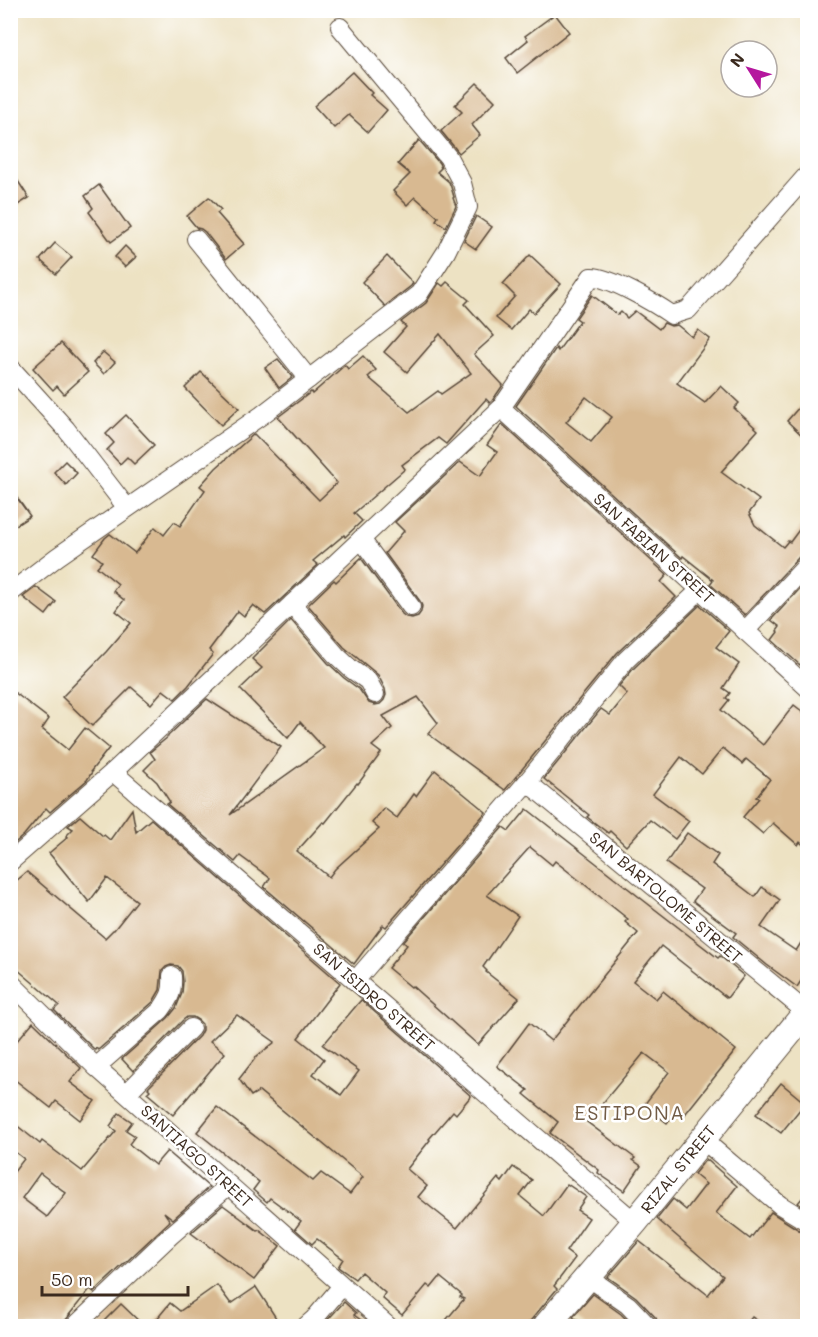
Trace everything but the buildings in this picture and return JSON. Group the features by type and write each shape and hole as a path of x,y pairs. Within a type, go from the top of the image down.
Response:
{"main road":[{"name":"RIZAL STREET","path":"546,1326 635,1222 807,1011"}],"street":[{"path":"10,593 57,557 262,415 419,294 446,252 468,207 462,183 448,157 340,27"},
{"path":"10,862 113,772 501,408 591,277 612,282 672,315 688,310 807,174"},
{"path":"196,239 309,379"},
{"path":"10,367 66,429 127,508"},
{"name":"SAN FABIAN STREET","path":"501,408 807,688"},
{"path":"361,539 411,607"},
{"path":"745,632 807,564"},
{"path":"356,981 527,782 626,660 700,590"},
{"path":"292,604 336,655 368,681 375,694"},
{"name":"SAN ISIDRO STREET","path":"113,772 635,1222"},
{"name":"SAN BARTOLOME STREET","path":"527,782 807,1011"},
{"path":"96,1066 161,1010 173,989 172,976"},
{"name":"SANTIAGO STREET","path":"10,982 96,1066 388,1326"},
{"path":"127,1094 191,1028"},
{"path":"702,1139 780,1205 807,1222"},
{"path":"75,1326 170,1236 229,1185"},
{"path":"588,1276 628,1305 648,1326"},
{"path":"306,1326 315,1319 342,1286"}],"district":[{"name":"ESTIPONA","path":"630,1113"}]}
